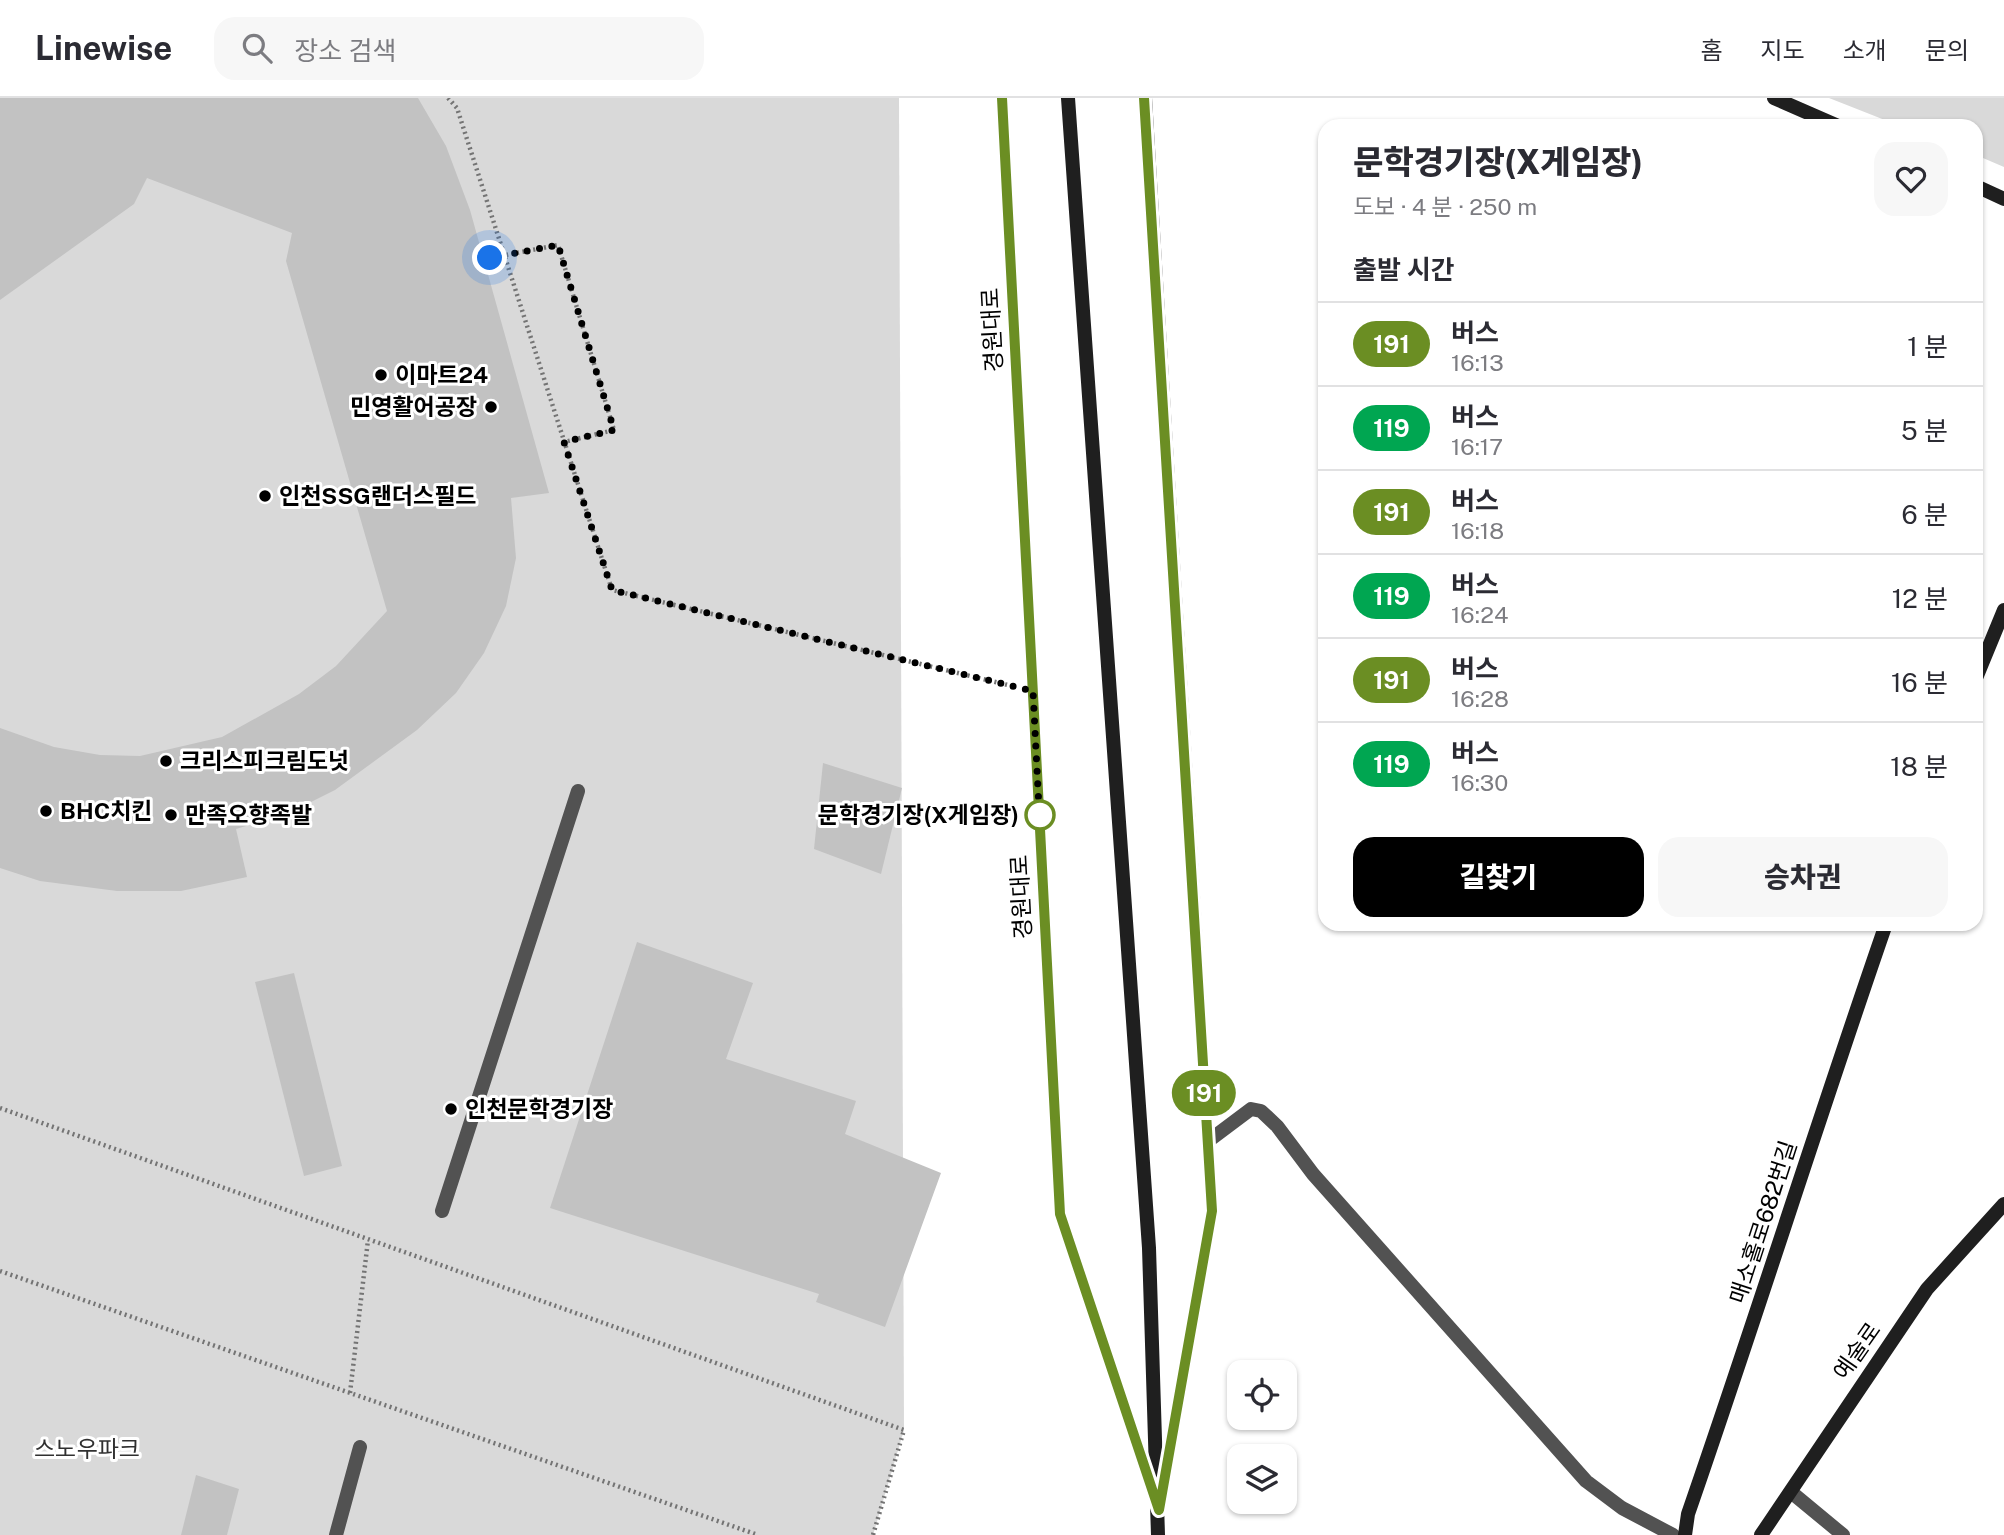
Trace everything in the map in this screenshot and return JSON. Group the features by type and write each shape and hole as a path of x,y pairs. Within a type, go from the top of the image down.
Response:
{"main road":[{"name":"경원대로","path":"1002,98 1060,1214 1159,1510"},
{"name":"경원대로","path":"1068,98 1149,1248 1158,1535"},
{"name":"경원대로","path":"1144,98 1212,1211 1159,1510"},
{"path":"1774,98 1822,119"},
{"path":"1983,189 2004,199"},
{"path":"1983,661 2004,610"},
{"name":"매소홀로682번길","path":"1685,1535 1688,1514 1761,1305 1831,1082 1884,931"},
{"name":"예술로","path":"1761,1535 1927,1289 2004,1204"}],"street":[{"path":"442,1211 578,791"},
{"path":"1207,1142 1251,1109 1261,1111 1277,1126 1313,1174 1586,1481 1622,1508 1673,1535"},
{"path":"336,1535 360,1447"},
{"path":"1791,1492 1843,1535"}],"path":[{"path":"448,98 457,108 612,590 1033,691"},
{"path":"484,259 558,245 614,430 564,442"},
{"path":"0,1108 904,1430 873,1535"},
{"path":"350,1393 368,1240"},
{"path":"0,1271 758,1535"}],"green space":[{"name":"인천문학경기장","path":"0,98 899,98 904,1430 873,1535 0,1535"},
{"path":"1829,98 2004,98 2004,167 1983,158 1983,119 1882,119"}],"building":[{"path":"0,98 418,98 446,146 470,210 549,493 511,498 516,558 506,606 484,653 456,693 417,730 335,790 289,813 236,829 247,877 181,891 117,891 40,881 0,868 0,728 54,747 100,755 140,756 222,737 299,694 336,666 387,611 286,261 292,233 147,178 134,204 0,300"},
{"path":"823,763 902,788 881,874 814,849"},
{"path":"637,942 753,983 726,1059 856,1101 845,1134 941,1173 885,1327 816,1302 819,1294 550,1208"},
{"path":"294,973 342,1166 304,1176 255,982"},
{"path":"196,1475 239,1489 227,1535 181,1535"}],"bus line":[{"name":"191","path":"1002,98 1060,1214 1159,1510 1212,1211 1144,98"}],"place":[{"name":"이마트24","path":"381,375"},
{"name":"민영활어공장","path":"491,407"},
{"name":"인천SSG랜더스필드","path":"265,496"},
{"name":"크리스피크림도넛","path":"166,761"},
{"name":"BHC치킨","path":"46,811"},
{"name":"만족오향족발","path":"171,815"},
{"name":"문학경기장(X게임장)","path":"1040,815"},
{"name":"인천문학경기장","path":"451,1109"}],"route":[{"path":"490,258 558,245 614,430 564,442 612,590 1033,691 1040,828 1040,815"}],"park label":[{"name":"스노우파크","path":"87,1449"}]}
